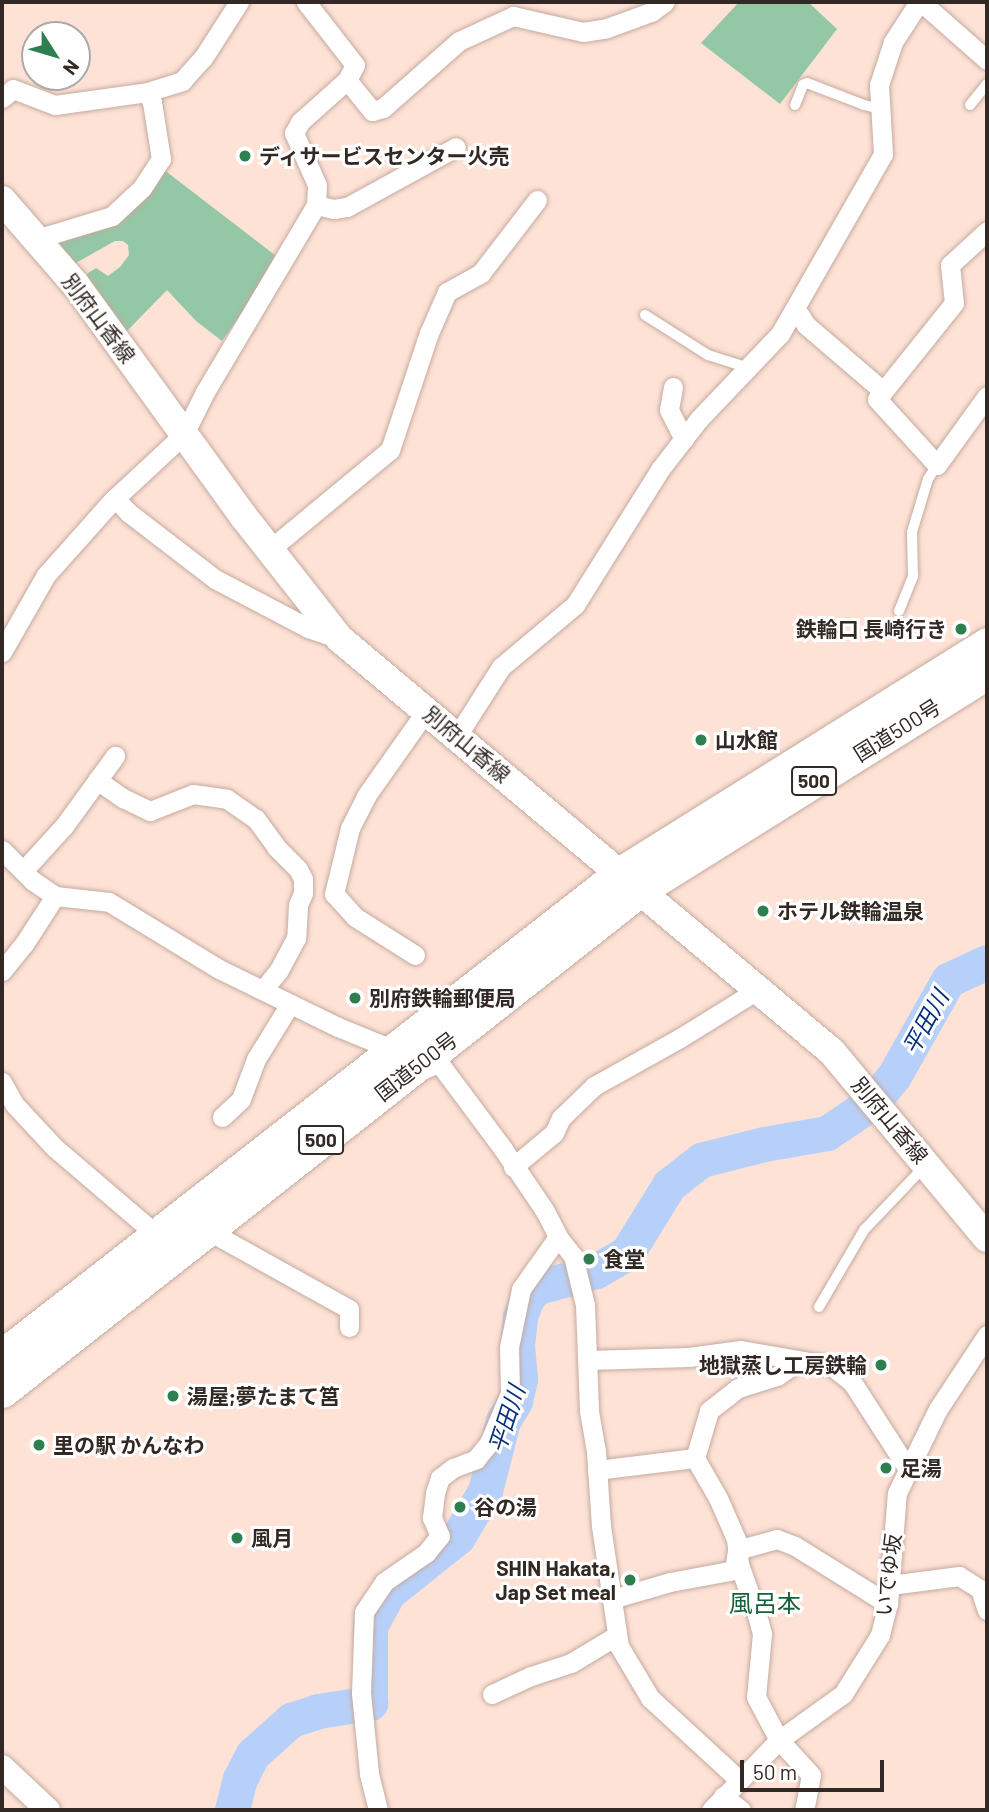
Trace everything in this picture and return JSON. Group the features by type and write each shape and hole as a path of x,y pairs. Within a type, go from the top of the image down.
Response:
{"highway":[{"name":"国道500号","path":"2,1356 157,1235 402,1060 631,881 987,644"},
{"name":"国道500号","path":"631,881 987,673"},
{"name":"国道500号","path":"2,1391 206,1230 402,1060"}],"main road":[{"name":"別府山香線","path":"2,200 76,285 269,550 340,639 832,1052 987,1238"}],"street":[{"path":"2,98 13,89 55,105 147,93 182,81 203,58 239,2"},
{"path":"2,652 46,575 116,498 184,434 205,392 316,205 317,185 293,134 300,122 347,80 355,65 306,2"},
{"path":"347,80 372,111 383,108 459,41 513,16 583,32 607,29 640,16 665,2"},
{"path":"457,736 501,667 575,605 635,506 684,439 780,334 883,154 879,86 892,41 925,3 987,60"},
{"path":"36,239 112,216 142,188 161,159 152,102 147,93"},
{"path":"316,205 334,209 347,206 456,146"},
{"path":"269,550 390,450 429,333 447,292 481,273 537,200"},
{"path":"987,232 950,265 954,303 929,338 877,399 937,465 987,396"},
{"path":"795,308 806,325 883,391"},
{"path":"673,387 669,410 684,439"},
{"path":"116,498 129,513 215,579 308,628 340,639"},
{"path":"415,954 355,917 334,894 350,828 366,796 426,711"},
{"path":"23,871 64,826 115,757"},
{"path":"97,780 123,798 150,811 192,794 226,799 256,819 276,847 298,869 303,879 303,893 298,905 296,938 279,970 263,990"},
{"path":"2,850 55,896 110,902 187,952 402,1060 414,1074 439,1063 545,1211 558,1237 573,1256 582,1287 589,1411 601,1526 619,1646 650,1698 738,1779"},
{"path":"2,971 24,944 55,896"},
{"path":"513,1167 554,1133 561,1118 594,1086 759,989"},
{"path":"222,1117 241,1099 256,1059 290,1004"},
{"path":"2,1082 15,1105 55,1148 157,1235"},
{"path":"206,1230 349,1309 349,1327"},
{"path":"378,1810 369,1773 362,1703 364,1612 384,1582 426,1553 440,1536 432,1518 440,1478 453,1468 475,1460 489,1443 510,1393 509,1347 521,1289 558,1237"},
{"name":"いでゆ坂","path":"717,1803 779,1740 843,1694 880,1635 889,1594 897,1493 938,1409 987,1335"},
{"path":"587,1360 689,1357 741,1350 832,1366 852,1382 908,1469"},
{"path":"799,1361 776,1376 738,1388 709,1411 695,1458 718,1498 762,1634 756,1696 779,1740 811,1775 807,1809"},
{"path":"597,1470 695,1458"},
{"path":"737,1550 778,1539 889,1594 959,1576 980,1589 987,1610"},
{"path":"612,1599 670,1582 734,1570 737,1550"},
{"path":"492,1694 531,1676 571,1663 616,1636"},
{"path":"2,1767 48,1810"},
{"path":"717,1803 741,1810"}],"lane":[{"path":"795,105 803,85 807,83 863,105 882,109"},
{"path":"970,105 987,84"},
{"path":"645,315 708,355 750,369"},
{"path":"899,611 913,576 912,532 928,479 937,465"},
{"path":"819,1307 864,1230 926,1164"}],"green space":[{"path":"739,2 808,2 837,29 780,104 701,43"},
{"path":"159,166 280,259 222,341 196,321 167,290 125,333 85,281 88,273 96,268 108,276 120,267 129,255 128,245 123,241 115,241 74,264 50,236 119,218"}],"waterway":[{"name":"平田川","path":"876,1098 894,1076 948,980 987,962"},
{"name":"平田川","path":"232,1810 240,1779 253,1754 291,1720 318,1711 370,1703 370,1626 389,1592 458,1537 485,1491 503,1421 515,1401 520,1379 517,1346 520,1317 526,1300 535,1288 596,1271 627,1253 669,1185 701,1160 764,1144 827,1133 860,1111"}],"place":[{"name":"ディサービスセンター火売","path":"245,156"},
{"name":"鉄輪口 長崎行き","path":"961,629"},
{"name":"山水館","path":"701,740"},
{"name":"ホテル鉄輪温泉","path":"763,911"},
{"name":"別府鉄輪郵便局","path":"355,998"},
{"name":"食堂","path":"589,1259"},
{"name":"地獄蒸し工房鉄輪","path":"881,1365"},
{"name":"湯屋;夢たまて筥","path":"173,1396"},
{"name":"里の駅 かんなわ","path":"39,1445"},
{"name":"足湯","path":"886,1468"},
{"name":"谷の湯","path":"460,1507"},
{"name":"風月","path":"237,1538"},
{"name":"SHIN Hakata, Jap Set meal","path":"630,1580"}],"district":[{"name":"風呂本","path":"765,1603"}]}
